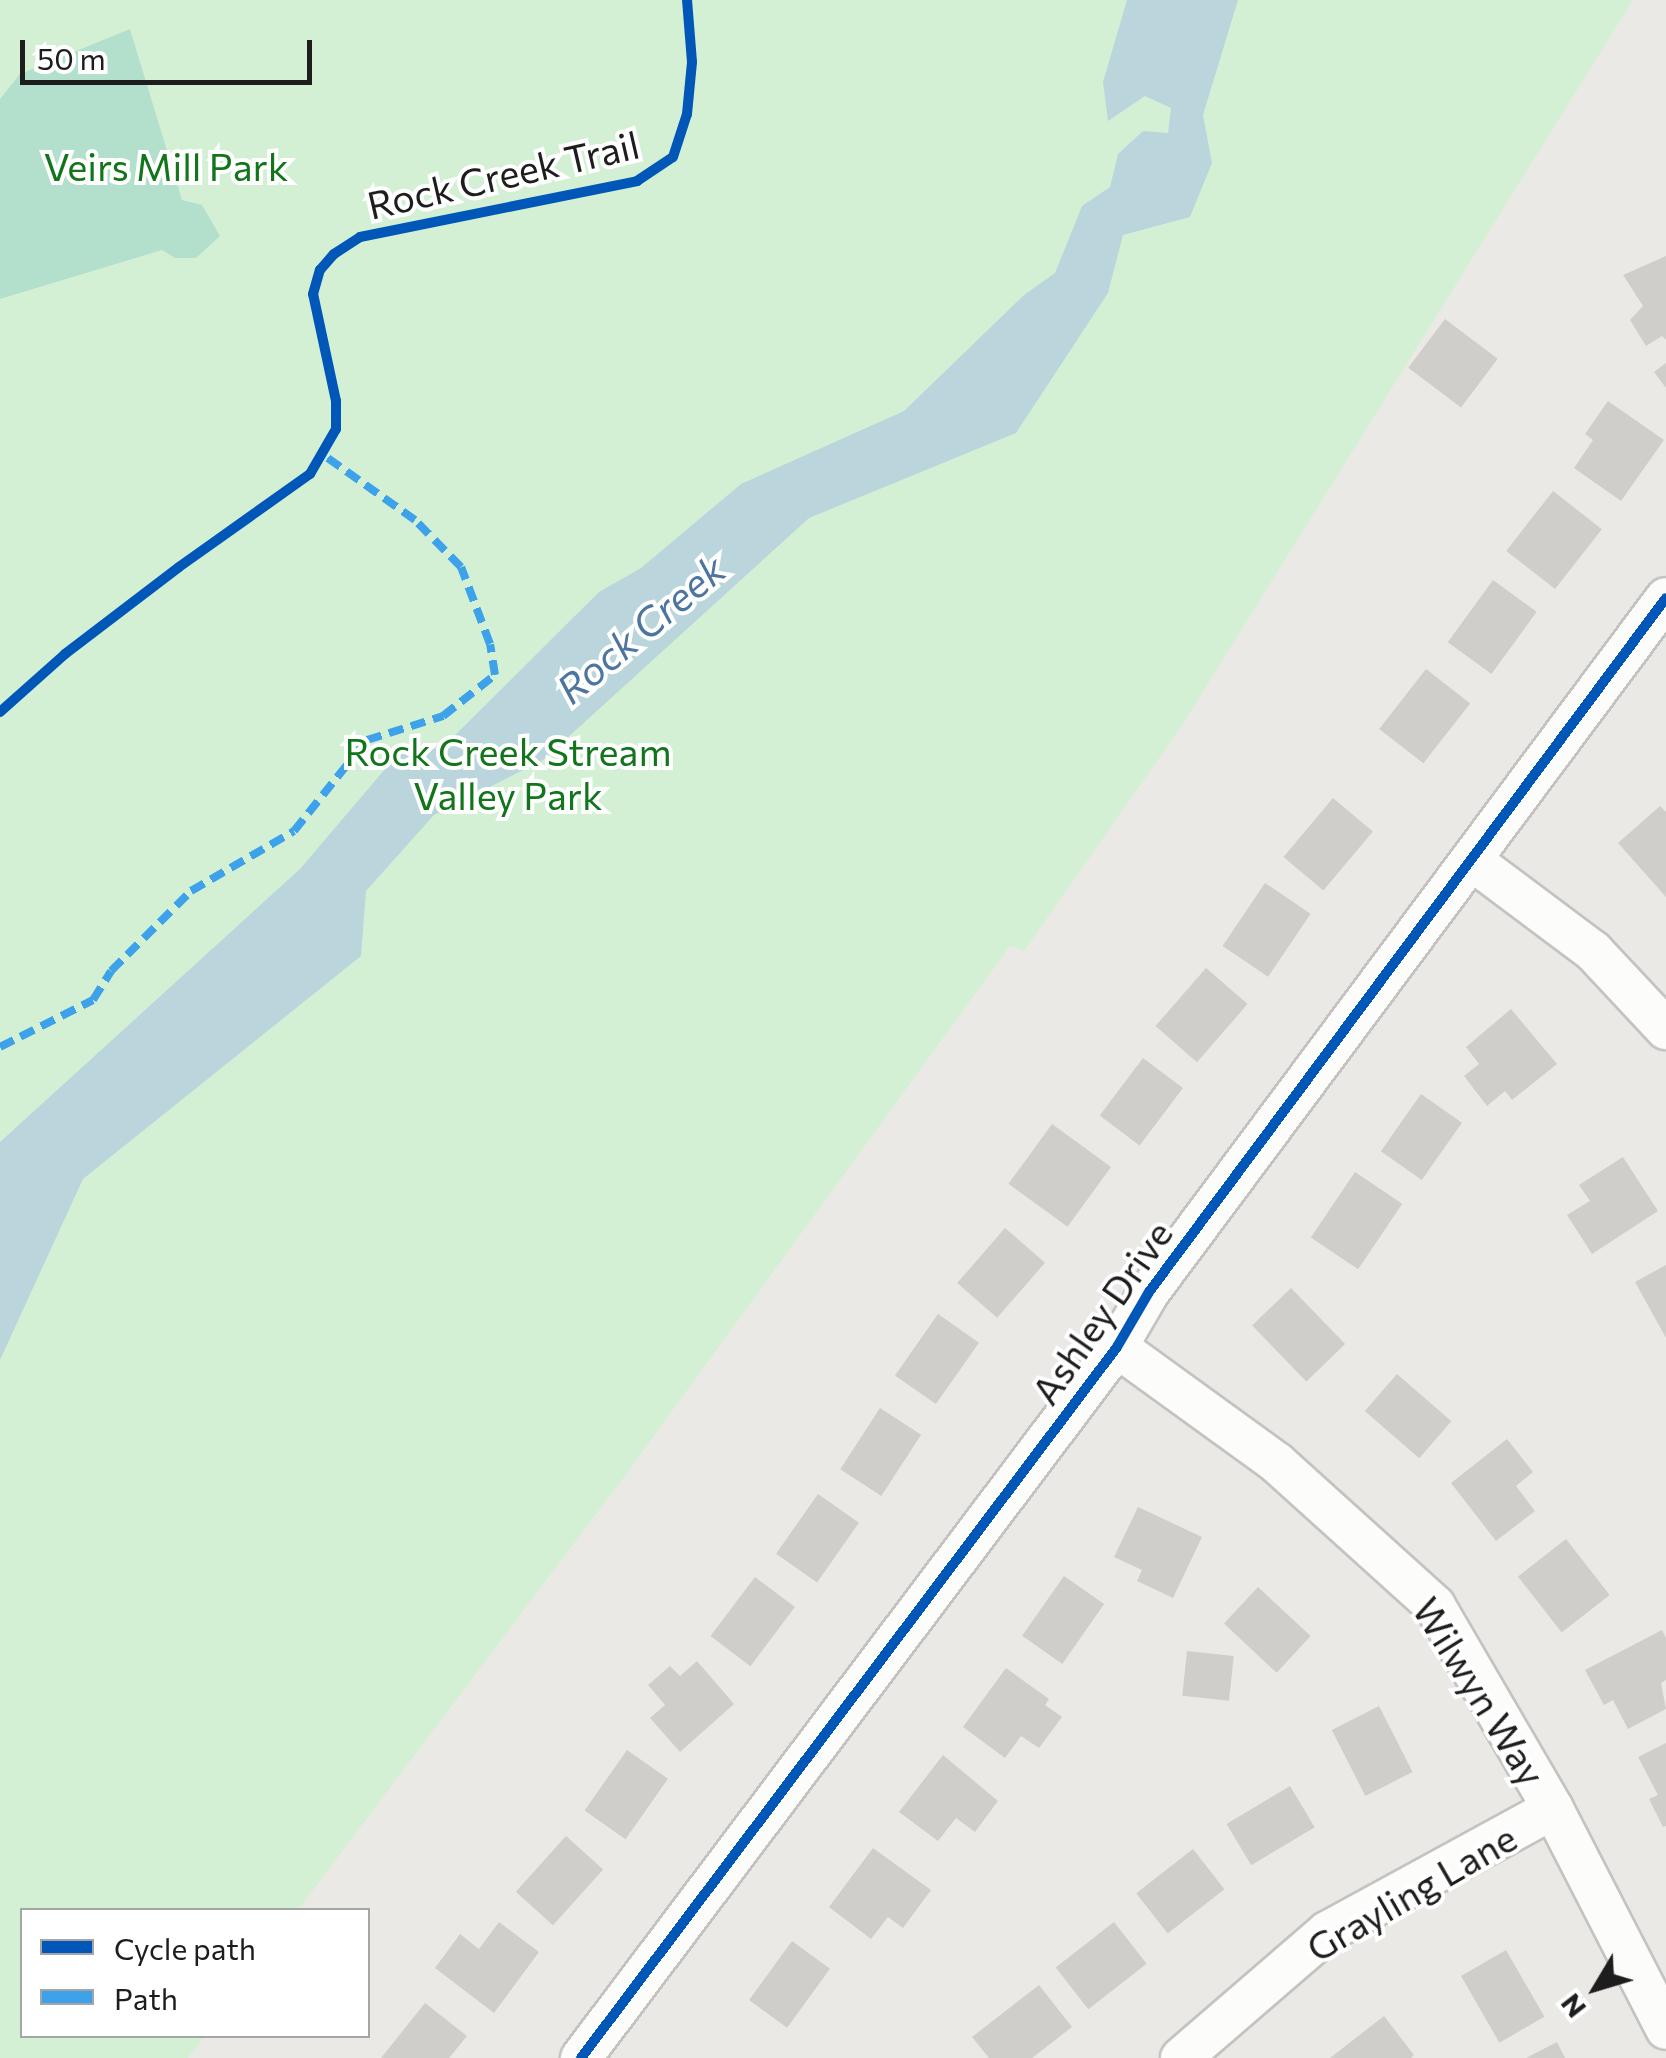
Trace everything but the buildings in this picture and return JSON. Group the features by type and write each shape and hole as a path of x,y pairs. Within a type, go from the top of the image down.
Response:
{"street":[{"name":"Ashley Drive","path":"581,2058 1117,1347 1149,1292 1474,862 1666,598"},
{"path":"1474,862 1593,951 1666,1029"},
{"name":"Wilwyn Way","path":"1117,1347 1277,1464 1436,1606 1553,1809 1666,2029"},
{"name":"Grayling Lane","path":"1181,2058 1327,1932 1553,1809"}],"green space":[{"name":"Rock Creek Stream Valley Park","path":"0,0 1633,0 1181,727 1024,951 1010,946 624,1477 300,1908 20,1908 20,2038 203,2038 188,2058 0,2058"},
{"name":"Veirs Mill Park","path":"130,29 182,200 202,205 220,236 196,258 175,258 162,250 0,299 0,99 20,74"}],"water":[{"name":"Rock Creek","path":"1127,0 1238,0 1203,115 1212,163 1190,217 1123,235 1108,293 1016,433 809,518 543,760 434,815 366,891 361,956 83,1179 0,1360 0,1142 300,869 397,755 443,747 599,592 641,568 741,484 904,411 1024,295 1055,273 1082,206 1110,187 1118,154 1143,131 1168,133 1171,108 1145,96 1108,121 1103,82"}],"marked path":[{"path":"0,1047 93,1000 111,971 191,891 294,831 367,740 443,716 495,675 490,644 461,567 415,520 322,454"}],"cycle path":[{"name":"Rock Creek Trail","path":"0,712 65,654 310,474 336,429 336,401 313,294 320,270 334,254 360,237 637,181 673,157 687,114 692,62 687,0"},
{"path":"581,2058 1117,1347 1149,1292 1666,598"}]}
